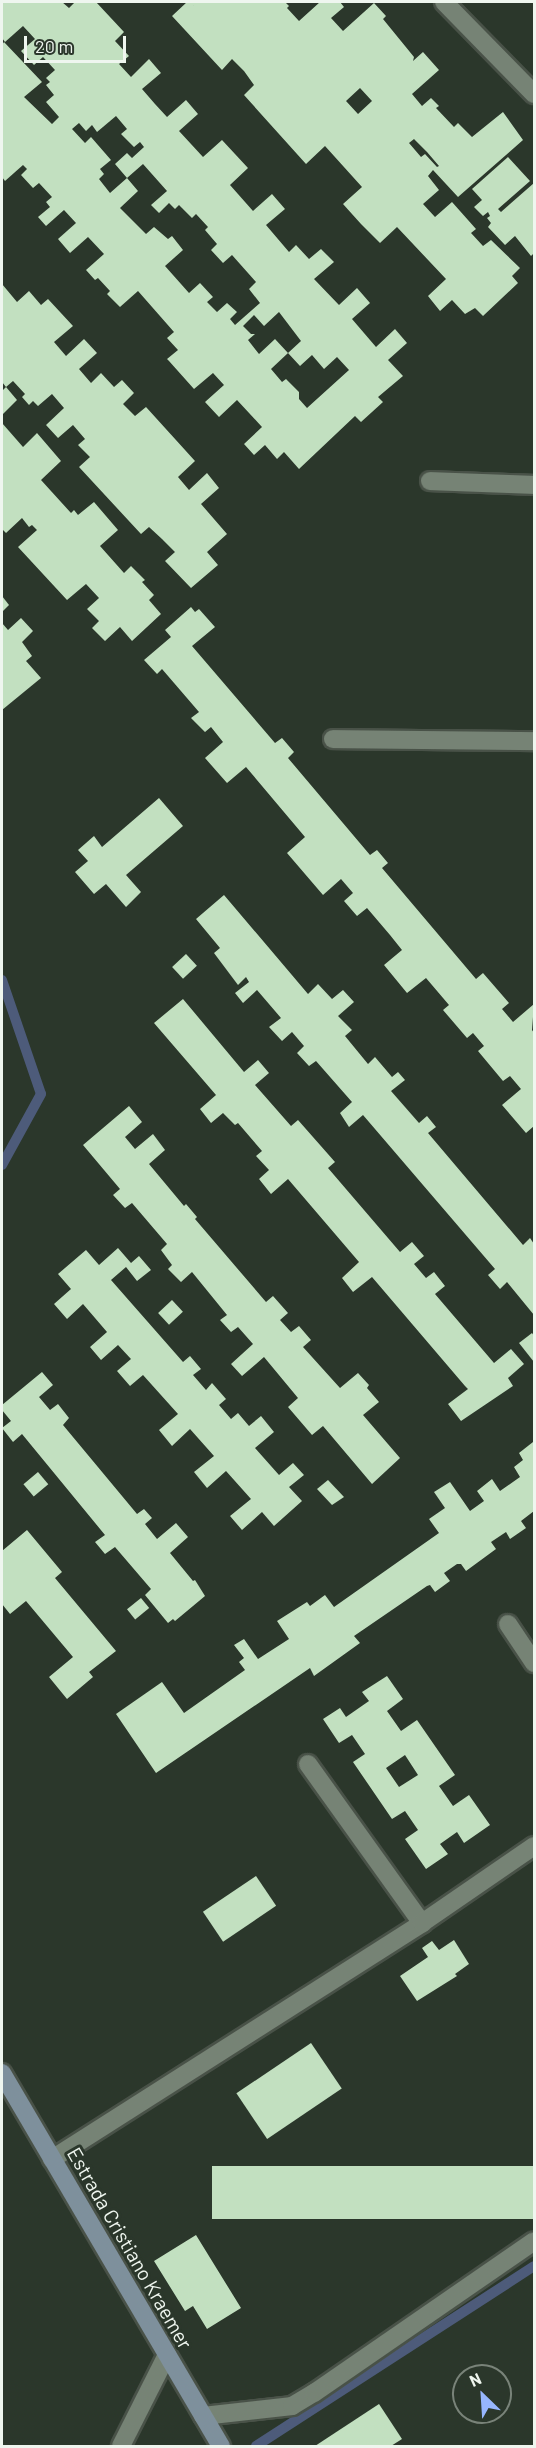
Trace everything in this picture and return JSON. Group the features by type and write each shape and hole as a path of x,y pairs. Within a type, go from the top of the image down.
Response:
{"main road":[{"name":"Estrada Cristiano Kraemer","path":"2,2073 217,2441"}],"street":[{"path":"444,2 534,94"},
{"path":"430,481 534,485"},
{"path":"333,740 534,741"},
{"path":"508,1624 534,1663"},
{"path":"308,1764 422,1923"},
{"path":"52,2159 422,1923 534,1846"},
{"path":"203,2416 292,2406 534,2241"},
{"path":"121,2446 167,2355"}],"building":[{"path":"2,2 62,2 69,8 75,2 96,2 124,32 115,41 129,56 119,64 131,77 149,59 161,73 142,89 155,104 167,117 186,100 198,114 179,131 203,157 222,140 248,168 230,185 253,211 272,194 285,209 266,225 289,252 296,245 309,259 321,249 334,262 314,279 339,305 357,288 370,303 352,319 376,347 395,329 407,343 388,360 403,376 378,397 383,402 361,422 355,416 299,469 284,452 277,459 265,445 254,455 244,444 262,427 237,400 219,417 205,402 224,385 213,373 194,389 167,359 178,350 167,338 174,332 138,291 120,307 107,294 110,291 98,278 95,280 86,270 104,254 88,237 70,253 58,239 76,223 64,210 46,226 38,217 50,207 46,202 52,197 39,183 33,188 21,175 27,169 23,165 5,181 2,177 2,45 4,42 42,82 24,97 52,124 59,117 46,102 54,95 46,85 50,82 46,78 55,70 43,57 34,65 21,51 35,39 23,26 5,42 2,38","holes":["116,116 127,129 121,134 134,147 140,142 144,147 132,158 127,153 115,164 127,178 110,193 99,179 104,174 100,169 111,160 91,137 85,143 72,129 79,123 86,131 92,125 97,132","143,164 167,191 151,205 159,213 169,203 175,209 179,205 192,218 196,214 208,227 205,230 217,244 211,250 223,263 232,255 256,282 249,289 260,303 235,325 230,319 237,312 227,303 217,312 207,302 213,297 200,283 189,293 165,266 183,250 172,236 168,239 154,227 146,234 120,208 138,191 127,178","279,312 301,341 288,353 275,339 259,354 248,340 255,334 251,334 243,326 254,315 264,326","288,353 300,366 312,355 324,369 337,357 349,370 307,408 299,399 299,392 286,379 282,382 271,369"]},
{"path":"187,2 285,2 289,6 287,8 299,21 320,2 340,2 344,7 331,18 343,31 374,3 386,16 383,19 414,57 413,61 423,52 439,70 412,94 422,106 431,98 439,106 436,108 454,127 458,123 472,137 503,112 523,140 458,197 433,170 428,176 439,190 423,204 435,217 452,202 476,229 471,233 483,246 491,240 520,268 512,276 518,283 483,316 475,308 465,314 452,300 440,311 428,296 446,279 397,227 380,243 343,204 362,187 325,146 306,164 244,95 254,85 244,71 232,59 222,70 172,16","holes":["360,88 372,101 358,114 346,101","414,139 427,152 439,166 437,167 425,154 421,157 409,143"]},
{"path":"508,157 530,181 498,209 501,212 534,183 534,253 531,256 515,236 505,245 488,227 491,223 487,218 490,216 488,212 483,216 474,207 482,200 472,189"},
{"path":"2,284 17,302 29,291 41,305 48,299 73,326 54,342 66,356 84,339 97,353 79,369 91,383 101,373 114,387 122,380 134,393 123,404 135,416 146,407 195,461 178,477 189,490 207,473 219,488 201,504 227,534 207,552 218,565 191,588 165,561 175,552 149,527 141,534 79,467 90,457 78,445 85,439 73,425 58,438 46,425 64,408 52,394 38,406 33,401 29,405 22,397 25,394 13,381 6,387 2,382"},
{"path":"6,387 17,400 2,415 2,391"},
{"path":"2,423 23,447 37,433 61,461 41,480 71,513 74,510 78,515 94,502 118,530 100,546 124,573 131,566 145,580 142,582 154,595 149,600 161,614 132,641 120,627 105,641 92,628 99,621 87,609 99,598 86,584 67,600 18,547 37,530 32,525 29,527 22,518 6,533 2,529"},
{"path":"2,596 9,605 2,612"},
{"path":"191,607 195,612 199,609 215,627 192,646 275,743 282,738 294,752 288,758 370,855 377,850 388,863 382,868 476,979 483,973 509,1003 502,1009 513,1022 534,1004 532,1030 534,1033 534,1126 526,1133 502,1105 521,1089 510,1076 503,1081 478,1051 484,1046 473,1033 467,1038 443,1010 449,1005 426,978 407,993 384,965 402,950 367,908 357,916 344,901 353,893 341,879 323,895 287,853 305,837 246,767 227,783 205,758 223,742 211,727 205,732 191,718 199,712 162,669 157,674 144,660 171,637 165,630"},
{"path":"21,618 33,631 22,642 32,656 26,661 41,678 2,710 2,623 8,630"},
{"path":"159,798 183,826 126,875 141,892 126,907 106,884 94,894 75,872 88,861 78,850 94,836 102,847"},
{"path":"224,895 308,994 318,984 332,999 343,990 354,1002 338,1016 352,1030 345,1036 368,1064 375,1057 392,1077 398,1072 405,1080 391,1091 419,1123 427,1116 436,1127 428,1133 523,1245 530,1238 534,1244 534,1315 507,1282 500,1289 488,1275 495,1269 363,1115 349,1127 340,1113 352,1102 316,1061 309,1066 297,1053 304,1046 292,1032 282,1041 269,1027 281,1018 257,990 243,1003 235,993 249,982 246,977 238,985 214,953 220,948 196,919"},
{"path":"186,954 197,966 183,979 172,967"},
{"path":"183,999 244,1072 258,1060 269,1073 255,1085 291,1126 298,1120 335,1162 328,1168 400,1252 412,1242 424,1256 414,1264 426,1278 434,1272 445,1286 435,1294 494,1363 511,1349 524,1364 508,1378 513,1386 461,1421 448,1404 468,1389 372,1277 353,1292 342,1278 359,1262 288,1179 271,1194 259,1179 269,1170 256,1156 262,1151 238,1123 235,1125 223,1113 211,1123 200,1109 216,1095 154,1023"},
{"path":"129,1106 142,1122 125,1137 135,1149 153,1134 165,1150 149,1164 184,1206 186,1204 197,1217 195,1219 266,1302 273,1296 288,1313 280,1320 291,1332 299,1326 311,1340 303,1347 340,1388 358,1373 369,1385 367,1388 379,1402 363,1415 400,1458 372,1484 323,1426 312,1435 288,1407 298,1398 264,1357 242,1376 231,1364 253,1344 238,1327 231,1332 220,1320 227,1315 192,1272 181,1282 168,1269 172,1265 161,1250 167,1244 132,1203 125,1208 113,1195 120,1189 83,1145"},
{"path":"118,1248 131,1263 139,1256 151,1270 137,1281 126,1267 111,1280 183,1362 190,1356 201,1369 193,1375 206,1390 212,1383 226,1399 219,1405 231,1419 238,1413 249,1426 261,1416 274,1432 255,1448 279,1475 293,1463 304,1475 289,1487 302,1501 274,1526 262,1512 242,1530 230,1516 251,1499 226,1471 207,1488 194,1472 214,1456 190,1429 172,1446 159,1430 178,1414 143,1375 130,1386 117,1371 131,1359 118,1345 101,1360 90,1347 107,1332 83,1304 67,1319 54,1304 71,1289 58,1274 86,1250 99,1265"},
{"path":"172,1300 183,1312 169,1325 158,1313"},
{"path":"532,1333 534,1336 534,1362 519,1343"},
{"path":"42,1372 53,1385 39,1397 50,1410 58,1404 69,1418 63,1425 137,1514 144,1509 152,1518 145,1524 157,1539 176,1523 188,1537 170,1553 193,1581 195,1580 205,1596 175,1621 173,1619 168,1623 145,1595 151,1589 115,1547 105,1554 95,1542 105,1535 22,1434 13,1442 2,1428 11,1421 2,1410 2,1405"},
{"path":"533,1442 534,1511 521,1521 526,1528 510,1539 506,1532 491,1542 496,1549 466,1571 461,1564 457,1564 444,1573 450,1581 435,1592 430,1585 427,1586 354,1636 360,1643 314,1676 310,1668 156,1773 116,1714 162,1682 184,1713 245,1670 239,1662 244,1658 234,1645 244,1639 258,1659 289,1639 277,1621 307,1602 310,1606 325,1595 334,1607 439,1533 429,1519 445,1508 434,1492 450,1482 470,1511 484,1501 477,1491 492,1479 500,1491 520,1477 514,1467 523,1460 519,1453"},
{"path":"38,1472 48,1484 34,1496 23,1484"},
{"path":"328,1480 344,1497 332,1505 317,1489"},
{"path":"27,1530 62,1572 55,1578 116,1651 89,1672 93,1677 67,1699 49,1677 73,1657 26,1601 10,1614 2,1604 2,1551"},
{"path":"141,1598 149,1608 135,1619 127,1609"},
{"path":"387,1676 403,1699 387,1711 401,1731 417,1720 455,1775 439,1786 453,1806 469,1795 490,1825 464,1843 457,1832 440,1844 448,1854 426,1869 405,1839 418,1830 405,1811 392,1819 353,1762 365,1754 352,1735 339,1743 323,1719 340,1708 346,1717 369,1701 362,1692","holes":["405,1755 418,1775 399,1787 386,1768"]},
{"path":"256,1876 276,1906 223,1942 203,1912"},
{"path":"454,1940 469,1964 455,1974 457,1976 417,2001 400,1976 428,1957 422,1948 432,1941 439,1950"},
{"path":"311,2043 342,2089 267,2139 236,2093"},
{"path":"212,2166 534,2166 534,2219 212,2219"},
{"path":"196,2235 241,2308 207,2329 193,2306 185,2311 154,2261"},
{"path":"379,2404 402,2439 391,2446 315,2446"}],"waterway":[{"path":"2,980 41,1094 2,1165"},
{"path":"256,2446 534,2266"}]}
